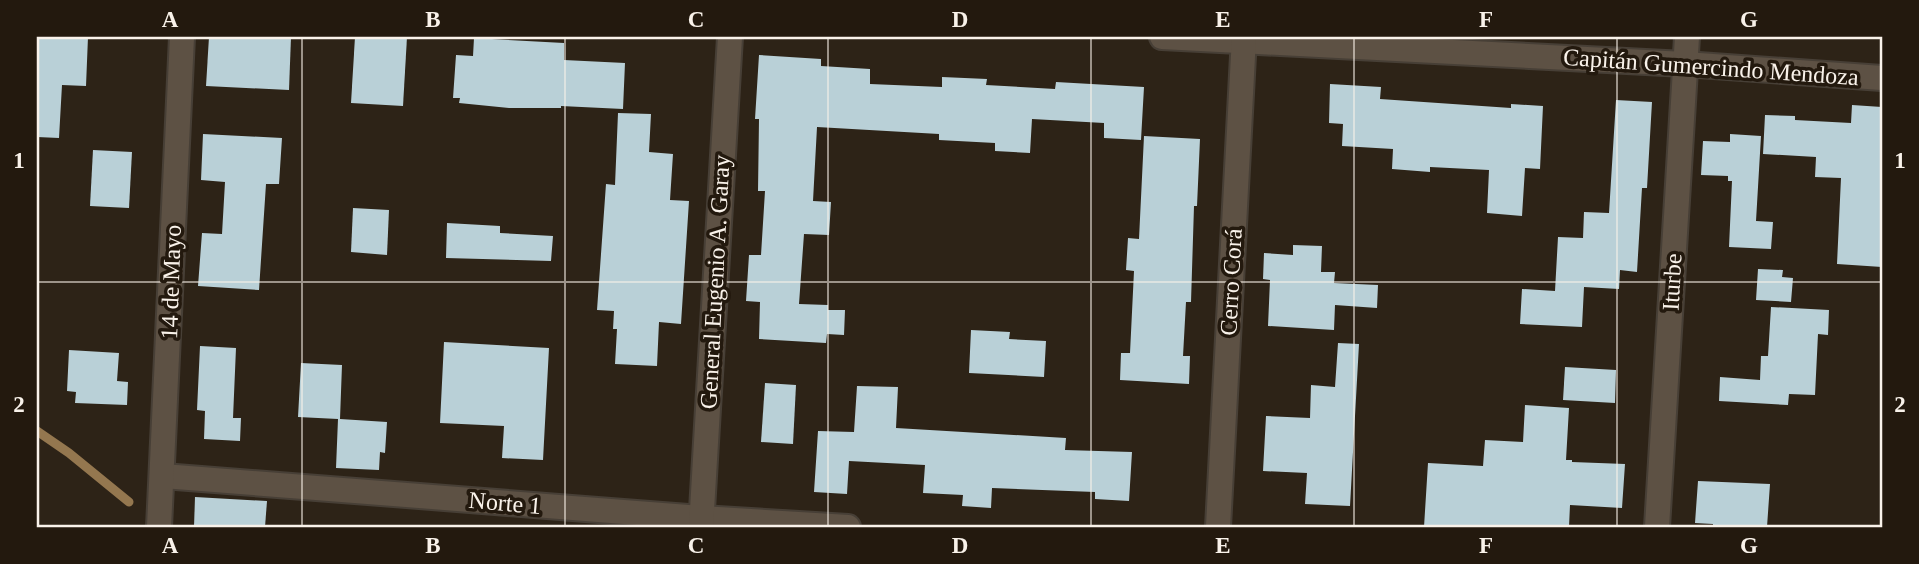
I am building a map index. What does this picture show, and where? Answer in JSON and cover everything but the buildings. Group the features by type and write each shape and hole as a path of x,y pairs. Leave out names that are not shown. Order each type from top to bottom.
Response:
{"street":[{"name":"14 de Mayo","path":"159,527 181,37"},
{"name":"General Eugenio A. Garay","path":"701,523 730,37"},
{"name":"Capitán Gumercindo Mendoza","path":"1162,37 1244,39 1685,64 1882,78"},
{"name":"Iturbe","path":"1657,527 1687,37"},
{"name":"Cerro Corá","path":"1218,527 1244,39"},
{"name":"Norte 1","path":"163,476 701,523 848,527"}],"waterway":[{"path":"37,431 69,453 129,502"}]}
